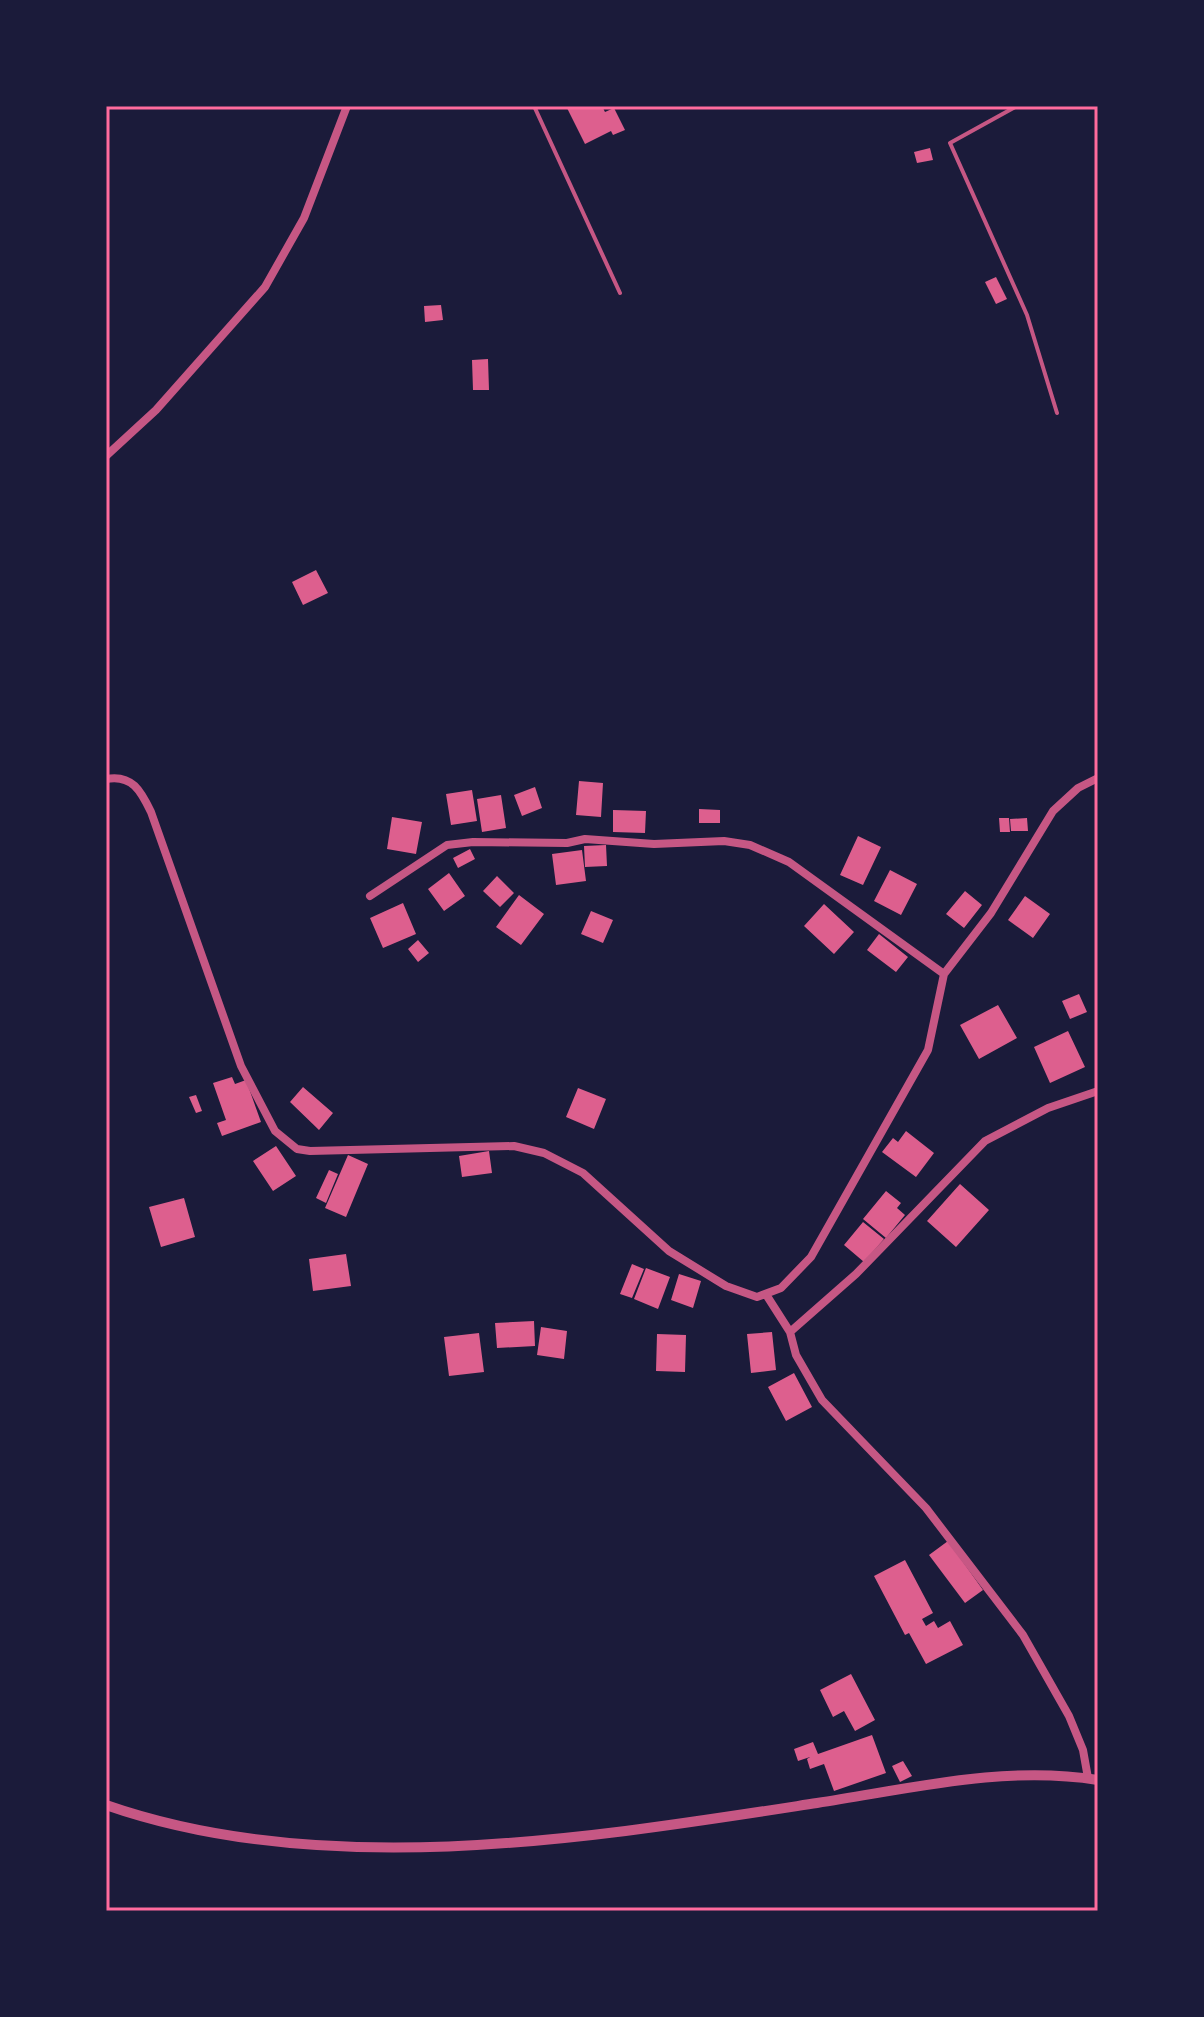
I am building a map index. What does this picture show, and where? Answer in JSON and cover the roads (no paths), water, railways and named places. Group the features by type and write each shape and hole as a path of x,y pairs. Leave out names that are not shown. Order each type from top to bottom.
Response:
{"street":[{"path":"106,456 156,410 240,319 265,287 304,218 347,106"},
{"path":"106,779 124,778 141,792 162,835 241,1066 275,1131 285,1141 297,1149 310,1151 514,1146 544,1153 583,1173 669,1251 726,1286 757,1297 767,1296 781,1288 811,1257 928,1050 944,974 991,913 1053,811 1078,788 1098,778"},
{"path":"370,896 447,845 603,839 654,844 724,841 750,845 789,862 944,974"},
{"path":"790,1332 856,1274 985,1141 1048,1108 1098,1091"},
{"path":"106,1805 206,1832 342,1848 453,1845 640,1829 976,1777 1051,1774 1093,1779 1069,1716 1023,1635 926,1508 822,1400 796,1355 790,1332 767,1296"}],"lane":[{"path":"534,106 620,293"},
{"path":"1017,106 950,143 1027,315 1057,413"}]}
